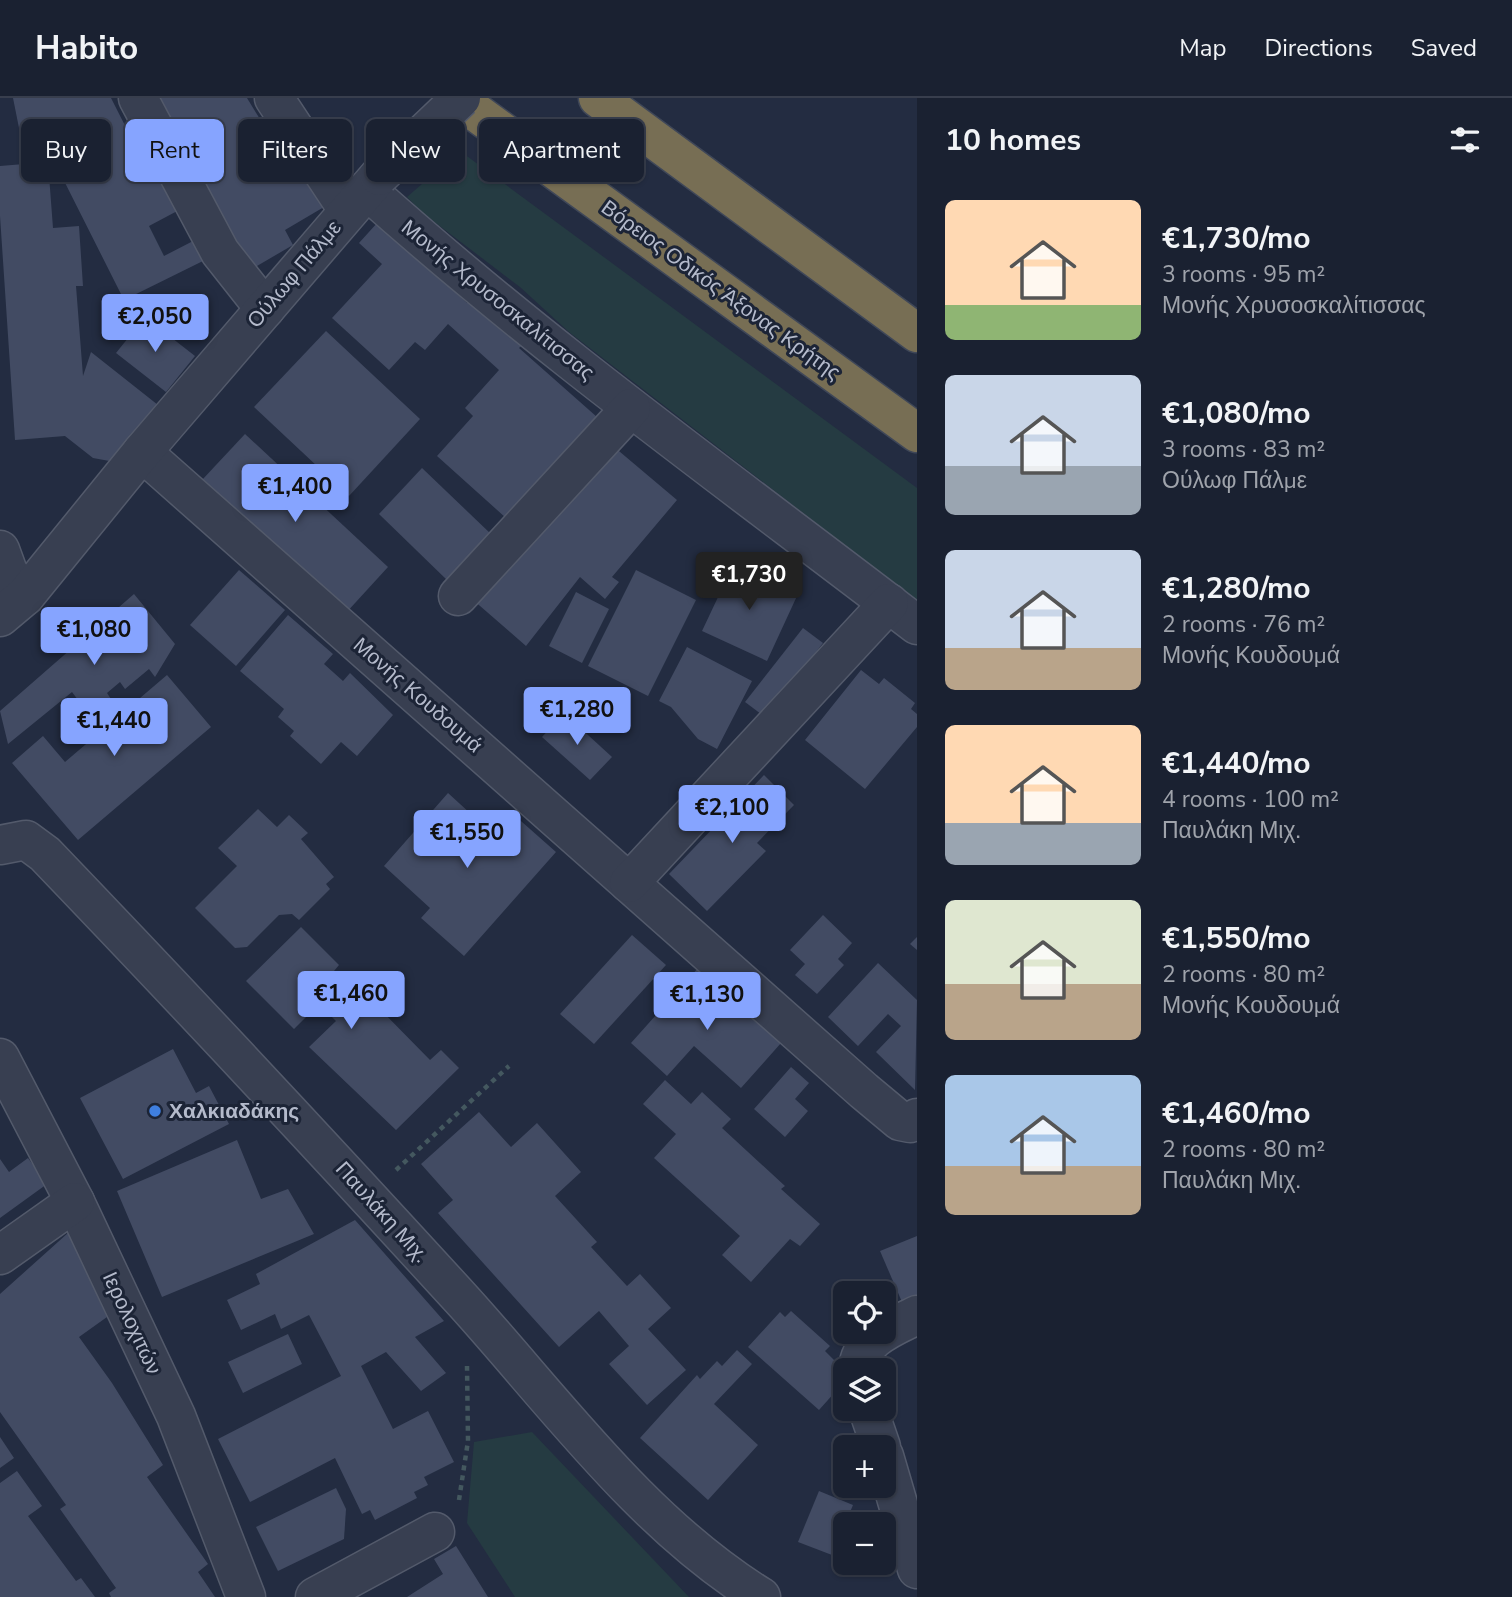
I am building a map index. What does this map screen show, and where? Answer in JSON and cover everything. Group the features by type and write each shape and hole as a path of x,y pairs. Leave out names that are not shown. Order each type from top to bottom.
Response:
{"highway":[{"name":"Βόρειος Οδικός Άξονας Κρήτης","path":"458,98 917,433"},
{"path":"598,98 917,333"}],"street":[{"path":"138,98 220,252 265,309"},
{"name":"Μονής Χρυσοσκαλίτισσας","path":"274,98 365,192 631,408 903,614"},
{"name":"Ούλωφ Πάλμε","path":"13,606 365,192 458,98"},
{"path":"458,596 631,408"},
{"name":"Μονής Κουδουμά","path":"142,452 864,1091 900,1121 910,1123 917,1118"},
{"path":"0,550 8,572 13,606"},
{"path":"629,883 903,614"},
{"name":"Παυλάκη Μιχ.","path":"0,845 26,840 46,854 367,1196 660,1516 691,1546 761,1597"},
{"name":"Ιερολοχιτών","path":"2,1066 75,1202 176,1416 246,1597"},
{"path":"0,1255 75,1202"},
{"path":"860,1358 869,1343 917,1315"},
{"path":"896,1497 917,1569"},
{"path":"315,1597 435,1532"}],"path":[{"path":"367,1196 509,1066"},
{"path":"435,1532 455,1518 468,1441 467,1305"}],"shaded area":[{"path":"465,155 479,165 479,182 502,182 917,488 917,601 569,332 520,287 424,214 407,197 424,182 465,182"},
{"path":"532,1432 689,1597 515,1597 467,1523 474,1442"}],"building":[{"path":"13,98 111,98 125,126 125,182 167,182 181,209 149,226 164,256 195,240 205,260 124,300 65,182 111,182 111,119 21,119 21,138"},
{"path":"157,98 247,98 260,119 238,119 238,182 310,182 324,207 285,230 293,245 250,270 200,182 224,182 224,119 167,119"},
{"path":"21,164 21,182 50,182 53,228 79,226 83,286 76,286 83,376 91,352 158,405 115,462 93,458 65,436 15,440 0,216 0,166"},
{"path":"378,222 467,303 473,297 524,343 519,348 597,417 506,518 437,456 473,416 465,408 499,370 448,324 425,350 415,342 389,370 332,318 382,264 359,243"},
{"path":"145,317 195,356 166,392 116,353"},
{"path":"326,331 420,419 349,496 254,407"},
{"path":"245,434 388,567 345,614 202,480"},
{"path":"613,446 677,500 612,577 619,582 605,599 580,577 526,646 472,599"},
{"path":"422,468 492,535 448,581 379,514"},
{"path":"736,559 760,570 756,577 797,596 767,661 702,631"},
{"path":"239,570 285,610 236,666 190,625"},
{"path":"636,570 696,600 648,696 588,666"},
{"path":"576,592 609,609 582,663 549,646"},
{"path":"134,594 175,644 155,677 149,669 125,689 120,682 107,693 111,699 90,716 72,692 8,744 0,711"},
{"path":"288,615 333,654 324,664 343,681 350,673 393,715 357,756 341,742 321,764 290,736 294,731 278,717 284,709 240,671"},
{"path":"803,628 823,643 765,717 745,702"},
{"path":"687,647 752,681 717,749 698,739 671,707 659,701"},
{"path":"861,670 879,684 884,678 915,703 911,709 917,714 917,727 865,789 805,740"},
{"path":"167,675 211,727 78,840 12,763 43,736 65,762"},
{"path":"564,713 612,757 590,780 542,737"},
{"path":"764,775 794,805 757,843 766,851 707,911 669,874"},
{"path":"448,793 494,835 513,814 556,852 464,956 421,918 430,908 384,866"},
{"path":"258,809 277,827 289,815 308,833 301,839 334,877 326,884 330,889 299,920 292,914 279,915 247,947 235,948 195,908 237,866 218,848"},
{"path":"823,915 852,943 838,959 844,965 817,994 795,975 805,964 790,950"},
{"path":"301,927 339,965 334,971 372,1009 376,1005 430,1060 441,1050 459,1068 396,1130 309,1047 336,1021 319,1004 294,1029 246,981"},
{"path":"632,935 666,965 594,1044 560,1014"},
{"path":"917,937 917,950 910,944"},
{"path":"878,963 917,1000 915,1090 876,1052 901,1026 888,1014 858,1046 828,1017"},
{"path":"698,968 781,1043 741,1088 694,1046 667,1076 631,1043"},
{"name":"Χαλκιαδάκης","path":"173,1049 196,1093 209,1086 229,1124 123,1179 80,1098"},
{"path":"791,1067 809,1083 795,1099 808,1111 785,1137 754,1109"},
{"path":"665,1080 691,1104 702,1092 731,1119 722,1128 785,1186 781,1189 820,1224 800,1246 790,1239 751,1282 722,1255 740,1236 654,1158 676,1134 643,1104"},
{"path":"479,1112 511,1147 537,1123 581,1172 555,1196 597,1242 591,1247 627,1286 640,1274 671,1308 648,1329 686,1370 647,1405 609,1364 629,1346 599,1311 559,1347 438,1213 453,1200 421,1164"},
{"path":"237,1140 261,1199 288,1189 314,1234 162,1297 117,1191"},
{"path":"28,1158 47,1184 0,1218 0,1159 9,1172"},
{"path":"355,1220 444,1321 415,1337 446,1373 421,1391 386,1352 361,1366 393,1429 428,1411 454,1462 424,1477 428,1485 414,1492 417,1498 375,1520 370,1510 362,1514 335,1458 250,1502 218,1439 341,1376 309,1315 281,1329 275,1314 241,1330 227,1300 260,1284 256,1274"},
{"path":"68,1233 107,1317 79,1337 112,1383 163,1465 147,1477 208,1564 198,1572 215,1597 111,1597 109,1593 116,1588 60,1509 66,1505 0,1412 0,1294"},
{"path":"917,1236 917,1296 902,1302 896,1281 893,1281 880,1251"},
{"path":"791,1311 830,1346 825,1351 833,1359 833,1394 819,1410 748,1347 780,1312 785,1317"},
{"path":"288,1334 302,1364 243,1393 228,1362"},
{"path":"737,1350 752,1364 714,1404 758,1445 708,1500 640,1438 697,1375 700,1379 717,1361 722,1366"},
{"path":"0,1437 14,1458 0,1468"},
{"path":"17,1471 42,1506 28,1516 76,1581 81,1578 95,1597 0,1597 0,1483"},
{"path":"336,1488 346,1509 344,1539 278,1571 256,1527"},
{"path":"819,1491 853,1505 850,1512 833,1512 832,1555 798,1542"},
{"path":"456,1546 488,1597 407,1597 443,1574 434,1559"}],"place":[{"name":"Χαλκιαδάκης","path":"155,1111"}]}
